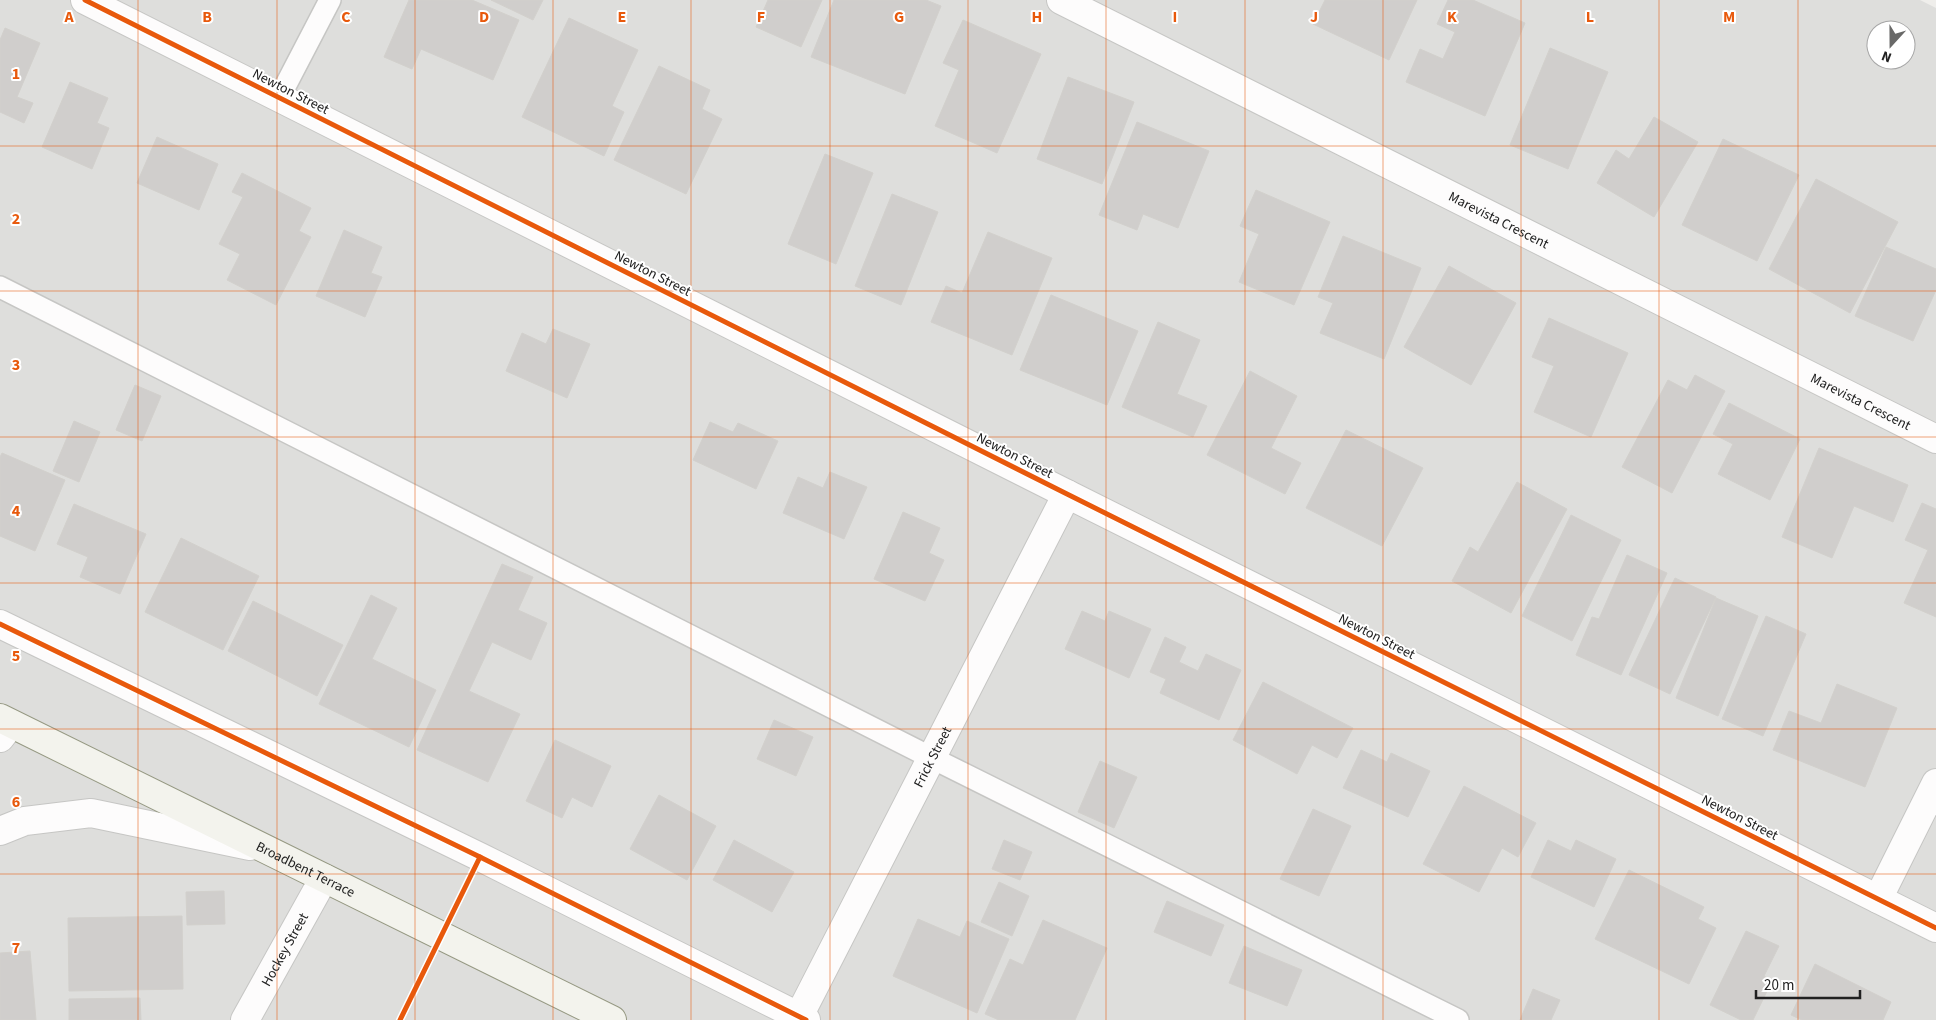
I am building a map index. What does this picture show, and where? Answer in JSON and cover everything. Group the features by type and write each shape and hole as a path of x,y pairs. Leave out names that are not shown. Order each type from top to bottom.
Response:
{"main road":[{"name":"Broadbent Terrace","path":"4,727 324,878 612,1020"}],"street":[{"name":"Newton Street","path":"85,0 1936,928"},
{"name":"Marevista Crescent","path":"1061,0 1936,439"},
{"name":"Frick Street","path":"801,1019 1067,494"},
{"path":"0,624 480,857 801,1019"},
{"path":"1878,899 1936,783"},
{"path":"0,831 26,821 91,813 263,849"},
{"name":"Hockey Street","path":"245,1020 324,878"}],"lane":[{"path":"280,98 330,0"},
{"path":"0,287 932,758 1458,1020"}],"shaded area":[{"path":"0,0 1920,0 1936,8 1936,1020 0,1020"}],"building":[{"path":"409,0 472,0 519,20 493,80 421,49 412,69 384,57"},
{"path":"491,0 543,0 533,20"},
{"path":"768,0 822,0 801,47 756,27"},
{"path":"834,0 926,0 941,6 905,94 811,57"},
{"path":"1325,0 1417,0 1389,60 1313,24"},
{"path":"1448,0 1473,0 1525,23 1485,116 1406,82 1420,49 1443,59 1455,32 1437,24"},
{"path":"569,18 638,50 612,106 624,112 604,156 522,117"},
{"path":"963,20 1041,54 997,153 935,126 959,70 943,63"},
{"path":"5,28 40,43 17,97 33,103 24,123 0,112 0,40"},
{"path":"1550,48 1608,72 1568,169 1510,145"},
{"path":"659,66 710,90 702,109 722,119 686,194 614,160"},
{"path":"1068,77 1134,102 1102,184 1037,159"},
{"path":"70,82 108,98 97,123 109,128 92,169 42,147"},
{"path":"1654,117 1698,142 1654,217 1597,183 1616,150 1629,159"},
{"path":"1137,122 1209,151 1178,228 1143,214 1137,230 1099,215"},
{"path":"157,137 218,164 199,210 137,183"},
{"path":"1723,139 1799,175 1757,261 1682,225"},
{"path":"825,154 873,173 836,264 788,244"},
{"path":"242,173 311,208 299,231 311,237 276,305 227,280 240,254 219,244 243,197 232,192"},
{"path":"1816,179 1898,222 1850,313 1769,269"},
{"path":"1256,190 1330,222 1294,305 1239,282 1259,234 1240,226"},
{"path":"892,194 938,212 901,305 855,286"},
{"path":"344,230 382,247 371,273 382,277 365,317 316,296"},
{"path":"988,232 1052,258 1012,355 931,322 946,286 962,293"},
{"path":"1343,236 1421,268 1384,359 1320,333 1333,303 1318,297"},
{"path":"1886,247 1936,269 1936,290 1913,341 1855,316"},
{"path":"1449,266 1516,303 1471,385 1404,347"},
{"path":"1051,295 1138,331 1107,405 1020,370"},
{"path":"1549,318 1628,353 1591,437 1534,412 1554,366 1532,357"},
{"path":"1158,322 1200,340 1177,394 1207,406 1193,437 1122,407"},
{"path":"553,329 590,344 567,398 506,371 522,333 546,344"},
{"path":"1250,371 1297,396 1271,448 1301,463 1285,494 1207,455"},
{"path":"1695,375 1725,391 1672,493 1622,467 1668,380 1687,390"},
{"path":"135,385 161,396 142,441 116,430"},
{"path":"1729,403 1800,439 1770,500 1718,474 1733,444 1713,434"},
{"path":"74,421 100,432 79,482 53,471"},
{"path":"710,422 733,432 738,423 778,441 756,489 693,460"},
{"path":"1346,430 1423,468 1382,546 1306,508"},
{"path":"1819,448 1908,485 1893,522 1854,506 1832,558 1782,537"},
{"path":"2,453 65,480 35,551 0,536 0,457"},
{"path":"830,472 867,487 844,539 783,513 798,477 823,488"},
{"path":"1517,482 1567,509 1511,613 1452,581 1470,547 1478,552"},
{"path":"1922,503 1936,509 1936,617 1904,603 1928,550 1905,540"},
{"path":"74,504 146,534 120,594 80,577 88,557 57,544"},
{"path":"903,512 940,528 929,553 944,560 925,601 874,579"},
{"path":"1571,515 1621,540 1572,641 1522,616"},
{"path":"181,538 259,576 223,650 145,612"},
{"path":"1627,555 1667,573 1621,675 1576,655 1592,617 1599,619"},
{"path":"502,564 533,577 518,610 547,623 531,660 492,642 469,691 520,714 488,782 417,750"},
{"path":"1675,578 1716,597 1670,694 1629,675"},
{"path":"371,595 397,608 372,659 436,690 409,747 319,704"},
{"path":"1716,598 1758,616 1718,716 1676,698"},
{"path":"253,601 343,645 317,696 228,651"},
{"path":"1082,611 1105,621 1109,611 1151,629 1129,678 1065,649"},
{"path":"1766,616 1806,634 1763,736 1722,719"},
{"path":"1165,637 1186,647 1179,662 1198,671 1206,654 1241,670 1219,720 1160,693 1166,679 1150,672"},
{"path":"1263,682 1353,728 1337,758 1312,745 1297,774 1233,740"},
{"path":"1837,684 1897,708 1865,787 1773,750 1789,711 1821,723"},
{"path":"774,720 813,737 796,776 757,759"},
{"path":"555,740 611,766 592,807 572,797 562,818 526,801"},
{"path":"1361,750 1387,762 1391,753 1430,771 1408,817 1343,788"},
{"path":"1100,761 1137,777 1114,828 1078,812"},
{"path":"1464,786 1536,823 1518,857 1502,848 1479,892 1423,864"},
{"path":"659,795 716,826 687,880 630,849"},
{"path":"1313,809 1351,826 1319,896 1280,879"},
{"path":"734,840 794,872 772,912 713,880"},
{"path":"1004,840 1032,852 1020,880 992,869"},
{"path":"1548,840 1571,851 1576,840 1616,859 1594,907 1531,877"},
{"path":"1629,870 1704,907 1698,919 1716,928 1689,984 1595,939"},
{"path":"999,882 1029,896 1012,936 981,922"},
{"path":"224,891 225,924 187,925 186,892"},
{"path":"1167,901 1224,925 1211,956 1154,932"},
{"path":"182,916 183,989 69,991 68,918"},
{"path":"918,919 960,937 967,921 1009,939 977,1013 893,976"},
{"path":"1043,920 1107,948 1075,1020 999,1020 985,1014 1010,959 1023,965"},
{"path":"1746,931 1779,946 1764,976 1772,981 1753,1020 1741,1020 1710,1005"},
{"path":"1244,946 1302,970 1287,1006 1229,983"},
{"path":"30,951 36,1020 0,1020 0,953"},
{"path":"1815,964 1891,1002 1883,1020 1802,1020 1791,1015"},
{"path":"1533,989 1560,1000 1551,1020 1520,1020"},
{"path":"140,998 141,1020 69,1020 69,999"}],"cycle path":[{"path":"85,0 1936,928"},
{"path":"0,624 480,857 806,1020"},
{"path":"400,1020 480,857"}]}
